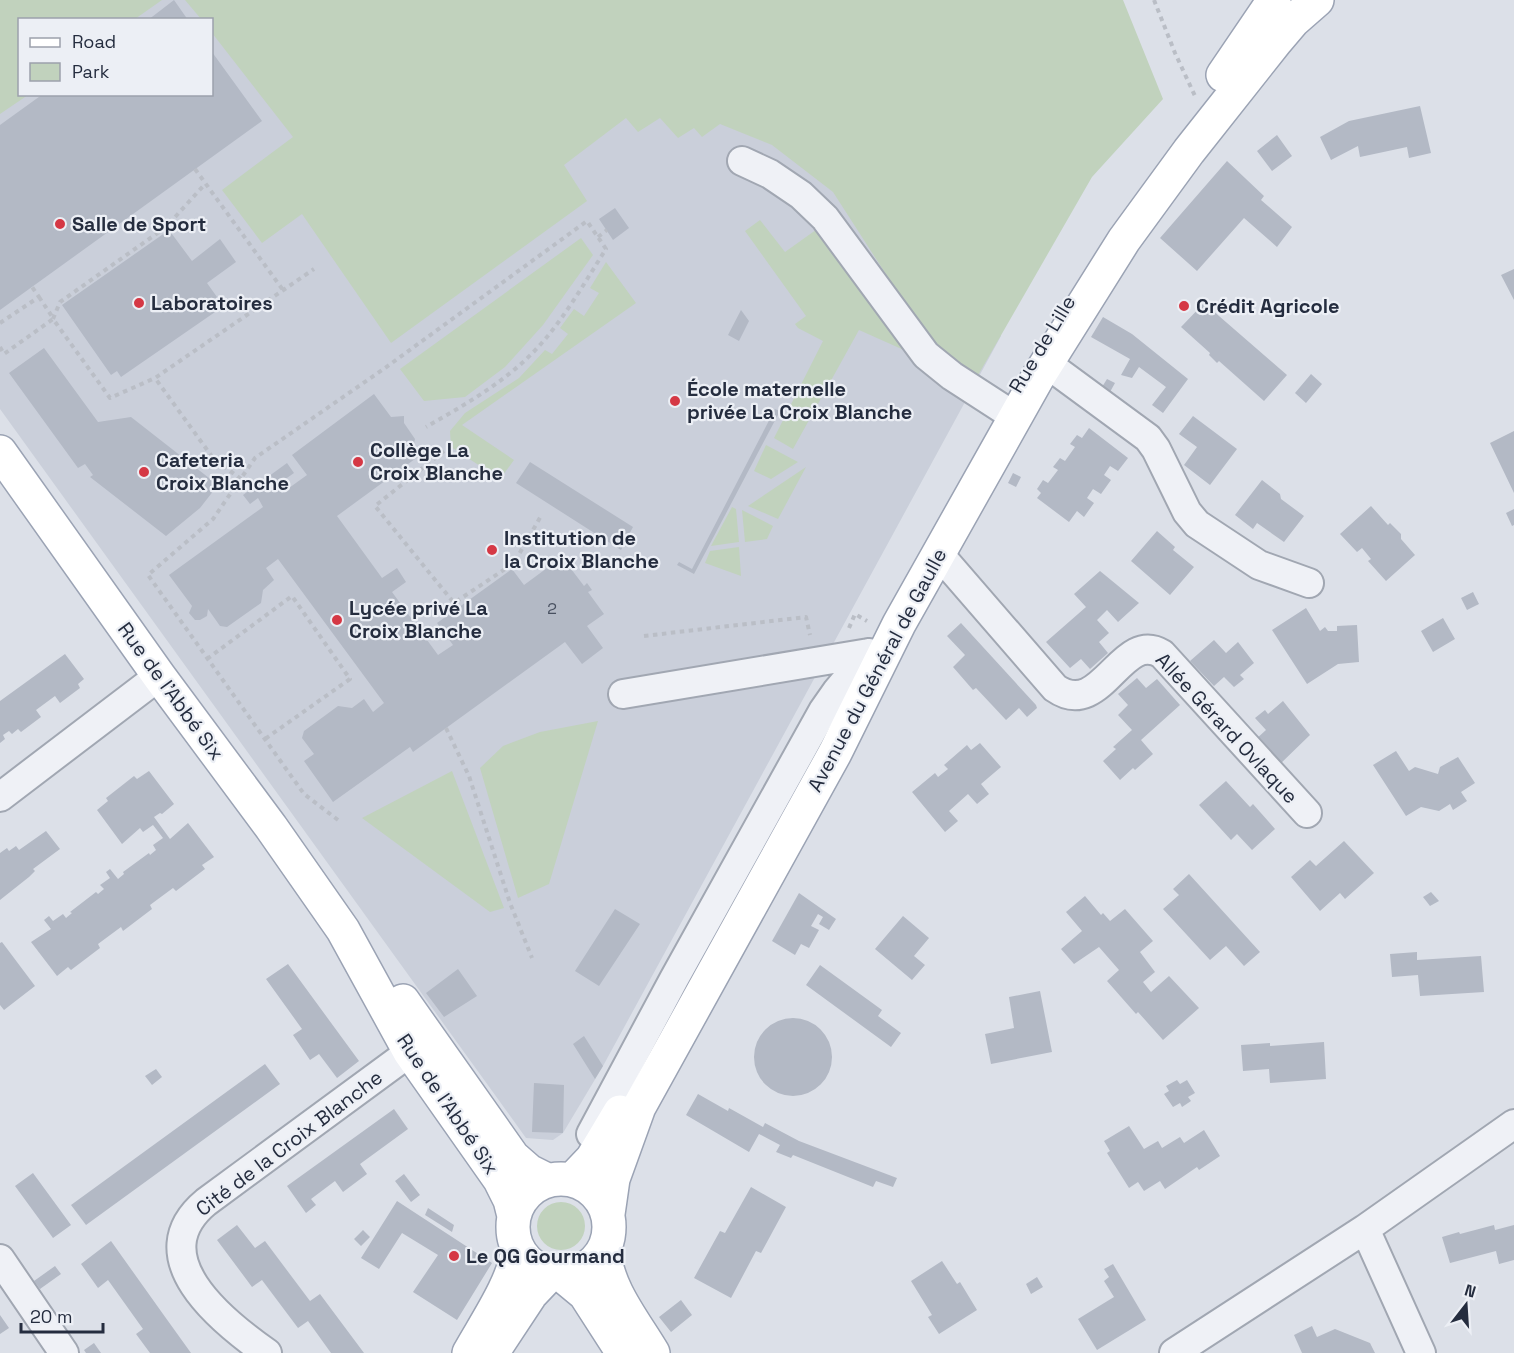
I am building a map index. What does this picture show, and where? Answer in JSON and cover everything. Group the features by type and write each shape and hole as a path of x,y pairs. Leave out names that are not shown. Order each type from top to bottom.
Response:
{"main road":[{"name":"Rue de Lille","path":"842,708 865,640 1058,316 1274,0"},
{"name":"Avenue du Général de Gaulle","path":"608,1214 613,1179 639,1107 835,753 896,630 938,553 1046,363 1124,240 1191,148 1293,21 1317,0"},
{"name":"Rue de l'Abbé Six","path":"0,452 343,930 399,996 513,1157 530,1171 559,1180"},
{"name":"Avenue du Général de Gaulle","path":"559,1180 592,1159 610,1129 842,708"},
{"name":"Rue de l'Abbé Six","path":"343,930 410,1052 500,1180 510,1200 514,1216"},
{"path":"623,1353 585,1294 556,1274 534,1267 518,1248 513,1230 514,1216 524,1196 537,1185 559,1180 585,1185 604,1205 608,1214 609,1232 604,1249 607,1271 611,1283 653,1353"},
{"path":"469,1353 510,1278 518,1248"},
{"path":"492,1353 531,1294 556,1274 573,1273 589,1266 604,1249"}],"street":[{"path":"742,161 770,174 801,195 825,218 926,355 951,376 1004,408"},
{"path":"1046,363 1148,438 1156,449 1187,512 1197,524 1259,565 1308,583"},
{"name":"Allée Gérard Ovlaque","path":"938,553 1055,688 1063,694 1072,697 1090,692 1138,651 1154,649 1162,654 1307,813"},
{"path":"623,694 865,640"},
{"path":"559,1180 595,1127 674,979 865,640"},
{"path":"0,797 159,676"},
{"name":"Cité de la Croix Blanche","path":"267,1353 223,1318 193,1282 184,1265 180,1250 182,1236 188,1222 195,1211 410,1052"},
{"path":"1174,1353 1365,1229 1514,1124"},
{"path":"1365,1229 1420,1353"},
{"path":"0,1259 64,1353"}],"path":[{"path":"1154,0 1175,53 1201,107"},
{"path":"195,169 283,290"},
{"path":"0,347 4,354 53,319 60,302 166,226 205,184"},
{"path":"338,820 304,794 148,575 213,519 255,458 385,368 587,221 606,249 550,332 523,363 477,397 426,427"},
{"path":"598,237 607,230"},
{"path":"32,287 110,398 155,378 314,268"},
{"path":"0,323 39,297"},
{"path":"155,378 213,458 241,479"},
{"path":"444,451 375,506 454,603 514,563 541,516"},
{"path":"207,659 292,596 350,679 265,740"},
{"path":"865,640 855,614 865,640"},
{"path":"644,636 806,617 811,640"},
{"path":"447,728 469,776 510,903 532,958"}],"shaded area":[{"name":"Institution de la Croix Blanche","path":"0,0 848,0 1001,336 603,1066 563,1133 553,1140 526,1138 0,409"}],"green space":[{"path":"0,0 162,0 136,18 18,18 18,96 27,96 0,114"},
{"path":"185,0 1123,0 1163,99 1092,177 977,377 934,349 833,192 772,145 720,124 702,137 694,128 678,138 660,118 638,132 626,118 564,165 587,201 391,343 302,214 262,243 222,190 293,137 213,34 213,18 200,18"},
{"path":"760,220 785,252 820,227 915,355 859,330 793,449 774,438 823,341 798,328 795,324 806,316 745,231"},
{"path":"581,238 593,255 543,325 505,367 465,397 424,401 400,369"},
{"path":"606,262 636,303 462,425 514,460 500,479 451,447 450,431 465,413 519,378 545,350 552,354 568,334 560,328 574,309 584,316 599,293 590,288"},
{"path":"766,445 798,462 771,479 754,471"},
{"path":"806,467 778,519 748,506"},
{"path":"732,507 736,509 739,542 711,546"},
{"path":"742,510 773,526 767,539 745,542"},
{"path":"739,547 741,576 705,563 710,551"},
{"path":"598,721 549,884 518,898 480,768 503,746 540,732"},
{"path":"452,771 504,908 490,912 362,818"},
{"path":"556,1202 566,1202 581,1212 585,1226 581,1240 575,1246 566,1250 556,1250 541,1240 537,1231 537,1221 547,1206"}],"building":[{"path":"174,0 187,18 151,18"},
{"name":"Salle de Sport","path":"213,53 262,121 0,310 0,125 40,96 213,96"},
{"path":"1420,106 1431,153 1409,158 1407,147 1360,157 1358,146 1331,160 1320,137 1349,121"},
{"path":"1277,135 1292,156 1272,171 1257,151"},
{"path":"1227,161 1264,196 1261,200 1292,227 1277,247 1244,218 1197,271 1160,238"},
{"path":"615,208 629,228 613,240 599,219"},
{"name":"Laboratoires","path":"169,230 192,261 220,239 236,262 207,283 217,297 212,301 218,310 121,377 117,371 111,375 62,305"},
{"path":"1514,269 1514,300 1501,275"},
{"path":"1204,303 1287,375 1264,401 1219,361 1217,363 1209,355 1210,353 1181,327"},
{"path":"741,310 749,321 739,341 728,335"},
{"path":"1103,317 1132,334 1188,379 1163,413 1152,405 1166,387 1139,367 1132,378 1121,375 1130,359 1091,337"},
{"path":"44,348 98,422 131,417 218,485 200,508 166,536 90,477 93,475 85,464 78,468 9,373"},
{"path":"1311,374 1322,384 1306,403 1295,393"},
{"path":"1107,379 1115,383 1110,392 1102,387"},
{"name":"Institution de la Croix Blanche","path":"374,394 391,417 404,416 404,423 415,439 413,447 419,456 337,516 382,578 397,568 406,582 392,592 438,655 453,645 437,623 512,569 524,585 562,557 584,586 587,583 592,590 588,592 604,614 587,626 603,648 582,664 565,642 413,752 410,747 333,802 304,761 314,754 302,738 304,731 338,706 352,708 364,699 373,712 384,703 278,559 266,568 274,580 263,590 261,603 227,627 220,626 208,609 207,616 195,620 189,613 192,606 169,575 263,507 258,498 250,504 243,495 287,463 294,473 277,485 282,493 307,475 292,455"},
{"path":"775,409 780,411 694,574 677,565 679,562 692,569"},
{"path":"1193,416 1237,449 1210,485 1184,465 1197,447 1179,434"},
{"path":"1089,428 1128,458 1118,471 1110,466 1104,475 1111,480 1101,494 1093,489 1087,498 1094,503 1084,517 1077,511 1069,522 1037,498 1041,493 1037,489 1043,480 1048,483 1058,470 1053,467 1060,458 1065,461 1075,447 1070,444 1077,435 1082,438"},
{"path":"1514,431 1514,493 1490,443"},
{"path":"530,462 633,527 621,550 516,483"},
{"path":"1013,473 1021,477 1016,487 1008,483"},
{"path":"1262,480 1280,494 1281,499 1304,516 1284,542 1257,523 1253,529 1235,515"},
{"path":"1371,506 1388,525 1390,523 1401,534 1401,539 1415,555 1386,581 1368,561 1371,559 1362,548 1357,552 1340,534"},
{"path":"1514,509 1514,525 1512,526 1506,513"},
{"path":"1157,531 1175,547 1173,550 1194,567 1170,595 1131,561"},
{"path":"1100,571 1139,603 1118,622 1107,610 1097,620 1109,633 1099,642 1108,653 1090,669 1081,659 1070,668 1046,642 1086,607 1074,594"},
{"path":"1473,592 1479,604 1467,610 1461,598"},
{"path":"1306,608 1320,631 1325,627 1328,631 1337,631 1337,626 1357,625 1359,662 1338,664 1307,684 1272,630"},
{"path":"1443,618 1455,639 1433,652 1421,631"},
{"path":"961,623 1036,705 1037,708 1027,717 1019,708 1006,720 976,688 973,690 953,667 965,655 947,636"},
{"path":"1214,640 1226,653 1238,642 1254,663 1240,675 1244,679 1234,687 1224,677 1214,686 1190,661"},
{"path":"65,654 84,679 78,684 80,688 60,703 55,696 36,710 41,717 21,732 18,729 12,734 9,731 3,735 5,739 0,743 0,701"},
{"path":"1137,678 1146,688 1157,679 1180,705 1141,740 1153,754 1120,780 1103,761 1116,749 1113,747 1132,730 1118,715 1128,705 1118,694"},
{"path":"1283,701 1310,735 1278,766 1255,740 1266,730 1255,718 1265,710 1268,714"},
{"path":"980,743 1001,767 981,784 989,794 977,804 968,794 949,811 958,821 945,832 912,792 935,773 938,777 948,769 944,765 967,745 971,750"},
{"path":"1396,751 1409,771 1415,767 1438,774 1440,767 1458,757 1475,783 1461,792 1467,801 1453,810 1450,804 1439,811 1421,807 1406,816 1373,765"},
{"path":"149,771 174,804 162,814 154,817 170,839 188,823 214,857 202,865 205,869 176,891 173,888 150,905 152,909 123,931 121,927 98,944 100,948 71,970 68,967 57,976 31,942 51,929 44,920 49,916 53,921 63,914 66,918 72,913 70,912 96,892 98,894 104,889 100,885 110,878 106,872 110,869 118,879 124,874 123,872 156,850 153,845 163,838 153,825 143,832 140,828 122,844 97,810 108,801 106,798 134,776 137,779"},
{"path":"1226,781 1250,807 1253,804 1275,829 1252,850 1237,834 1231,840 1199,805"},
{"path":"46,831 60,849 33,869 35,871 29,877 0,900 0,853 16,846 19,850"},
{"path":"1344,841 1374,873 1345,899 1340,893 1320,911 1291,877 1310,860 1316,866"},
{"path":"1189,874 1260,952 1244,966 1226,946 1210,960 1163,909 1179,895 1173,889"},
{"path":"1431,892 1439,901 1430,906 1423,897"},
{"path":"799,893 836,919 829,930 819,924 823,917 818,914 811,926 819,930 809,948 801,944 795,955 772,941"},
{"path":"1085,896 1101,915 1103,913 1110,921 1125,909 1153,941 1140,952 1155,972 1143,982 1151,992 1169,976 1199,1008 1163,1040 1107,981 1119,970 1099,947 1074,964 1061,949 1082,931 1066,912"},
{"path":"615,909 640,924 599,986 575,971"},
{"path":"903,916 929,938 914,956 925,965 912,980 875,949"},
{"path":"2,942 35,986 4,1010 0,1005 0,943"},
{"path":"1417,952 1417,960 1481,956 1484,992 1420,996 1418,975 1392,977 1390,954"},
{"path":"288,964 359,1061 337,1078 319,1054 310,1060 293,1035 302,1029 266,979"},
{"path":"820,965 882,1010 878,1016 901,1033 891,1047 806,985"},
{"path":"458,969 477,996 444,1017 426,993"},
{"path":"1040,991 1052,1052 991,1064 985,1034 1014,1028 1009,997"},
{"path":"793,1018 808,1021 821,1029 829,1042 832,1057 829,1072 821,1085 808,1093 793,1096 778,1093 765,1085 757,1072 754,1057 757,1042 765,1029 778,1021"},
{"path":"584,1036 603,1066 595,1079 573,1044"},
{"path":"1324,1042 1326,1079 1270,1083 1269,1069 1243,1071 1241,1045 1270,1043 1270,1046"},
{"path":"265,1064 280,1084 86,1225 71,1205"},
{"path":"156,1069 162,1077 152,1085 145,1076"},
{"path":"1177,1080 1180,1084 1187,1080 1195,1093 1188,1097 1191,1101 1182,1107 1180,1103 1173,1107 1164,1094 1169,1091 1166,1086"},
{"path":"534,1083 564,1085 563,1133 532,1132"},
{"path":"698,1094 763,1127 765,1123 799,1141 897,1178 893,1187 876,1181 873,1187 793,1155 791,1158 776,1152 780,1145 759,1134 749,1152 686,1115"},
{"path":"394,1109 408,1129 360,1164 367,1174 343,1192 335,1181 311,1199 316,1205 306,1213 287,1186"},
{"path":"1129,1126 1144,1149 1158,1141 1162,1148 1180,1137 1184,1143 1204,1130 1220,1156 1199,1170 1197,1167 1165,1189 1160,1181 1144,1191 1138,1182 1129,1188 1107,1153 1110,1151 1104,1141"},
{"path":"33,1173 71,1225 53,1238 15,1186"},
{"path":"404,1174 420,1195 411,1202 395,1181"},
{"path":"751,1187 786,1207 761,1253 756,1251 731,1298 694,1278 720,1231 725,1233"},
{"path":"397,1201 492,1263 457,1320 413,1292 438,1255 402,1233 379,1269 361,1258"},
{"path":"428,1208 454,1225 452,1232 425,1215"},
{"path":"237,1225 255,1248 265,1241 310,1301 320,1294 364,1353 331,1353 308,1321 298,1328 262,1280 252,1287 217,1240"},
{"path":"1494,1225 1495,1230 1514,1225 1514,1260 1499,1264 1496,1251 1450,1263 1442,1237"},
{"path":"363,1230 370,1237 361,1246 354,1239"},
{"path":"111,1241 191,1353 150,1353 136,1334 143,1329 108,1280 98,1288 81,1264"},
{"path":"942,1261 957,1284 960,1282 977,1310 939,1334 928,1317 932,1315 911,1281"},
{"path":"1113,1264 1146,1320 1097,1350 1078,1319 1114,1297 1104,1281 1109,1277 1104,1269"},
{"path":"55,1266 61,1274 40,1289 34,1281"},
{"path":"1037,1277 1043,1287 1031,1294 1026,1284"},
{"path":"681,1300 692,1315 671,1332 659,1317"},
{"path":"0,1315 9,1328 0,1334"},
{"path":"1312,1326 1317,1337 1335,1329 1370,1343 1375,1353 1302,1353 1294,1335"},
{"path":"94,1343 101,1353 86,1353 84,1350"}],"place":[{"name":"Salle de Sport","path":"60,224"},
{"name":"Laboratoires","path":"139,303"},
{"name":"Crédit Agricole","path":"1184,306"},
{"name":"École maternelle privée La Croix Blanche","path":"675,401"},
{"name":"Collège La Croix Blanche","path":"358,462"},
{"name":"Cafeteria Croix Blanche","path":"144,472"},
{"name":"Institution de la Croix Blanche","path":"492,550"},
{"name":"Lycée privé La Croix Blanche","path":"337,620"},
{"name":"Le QG Gourmand","path":"454,1256"}]}
